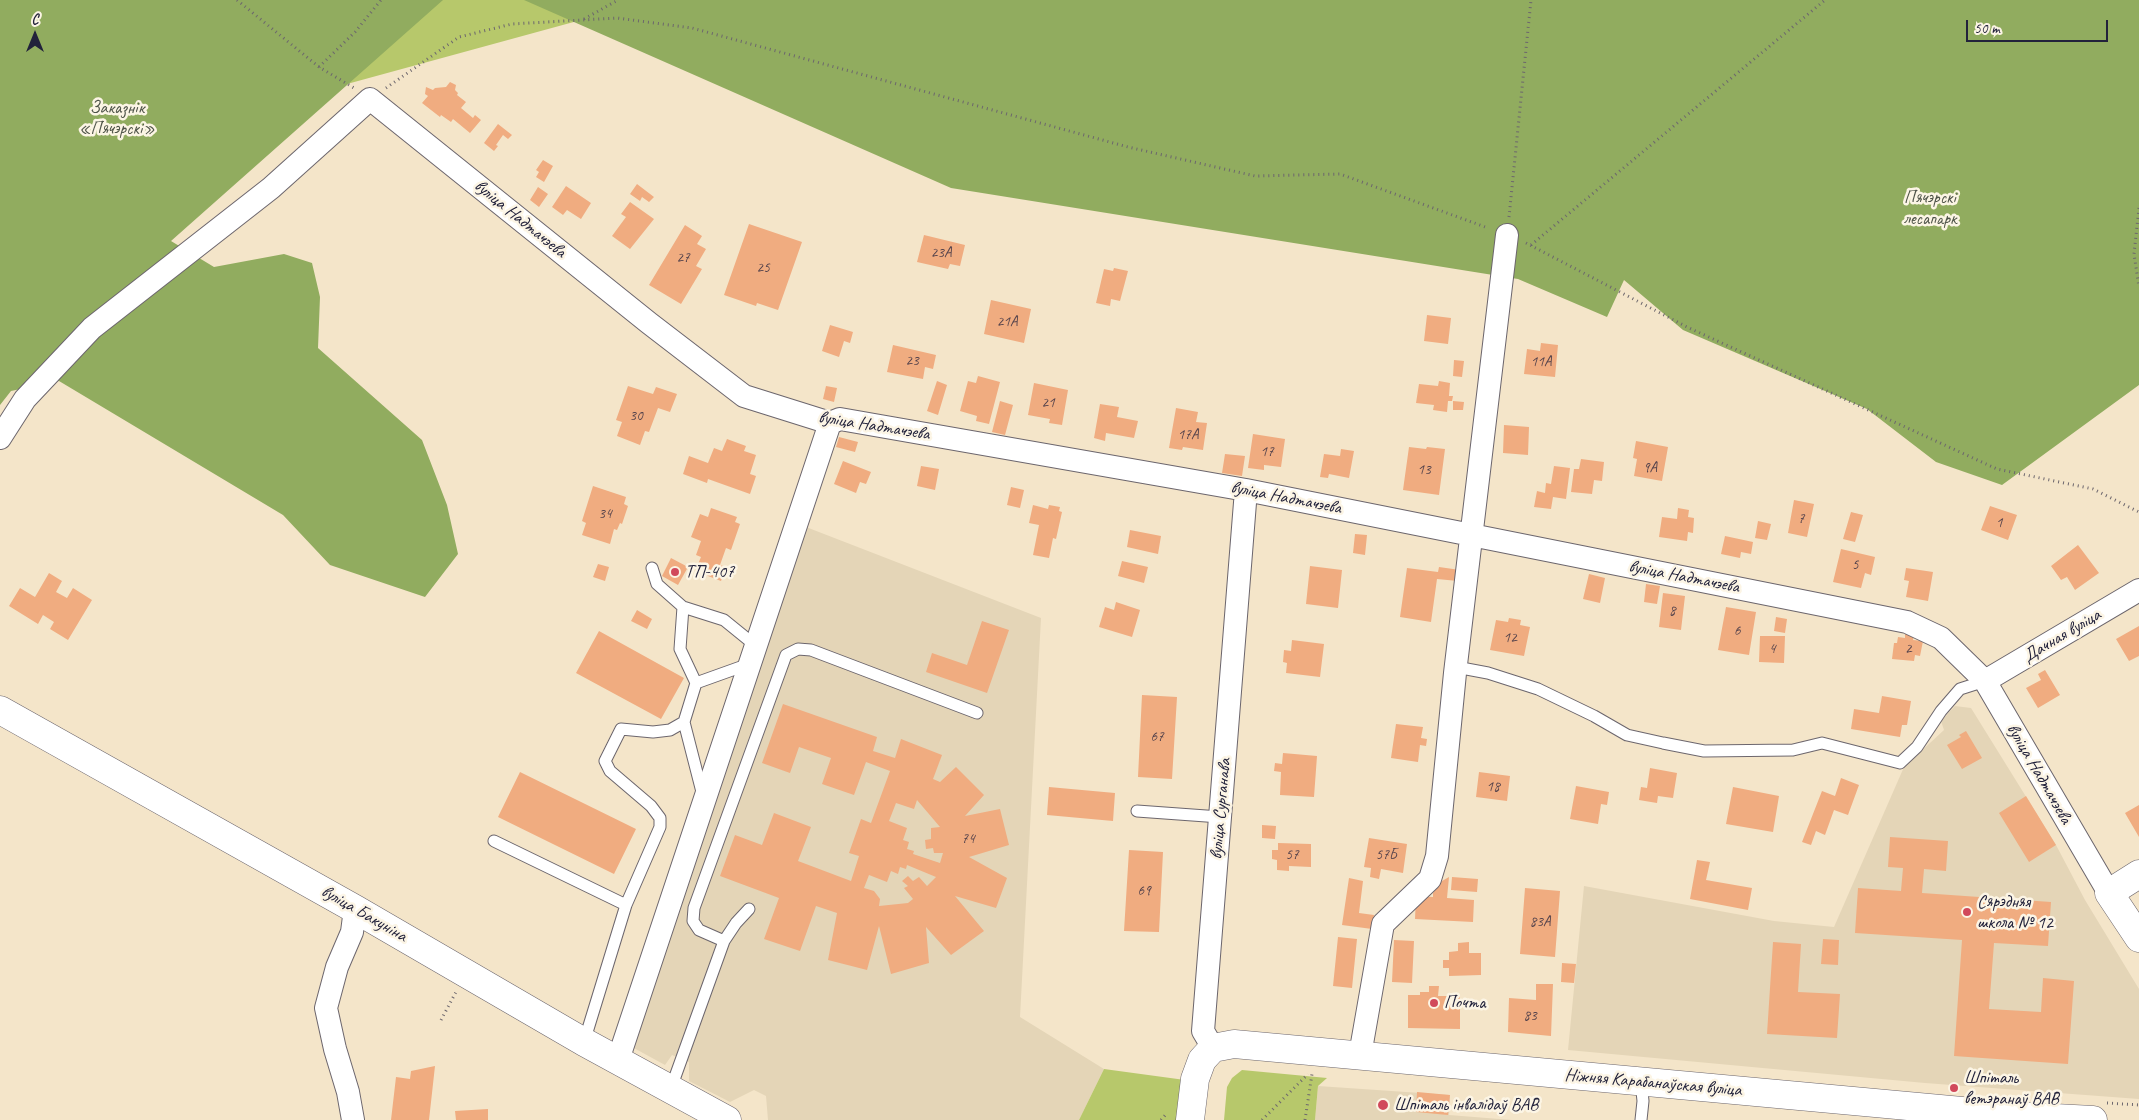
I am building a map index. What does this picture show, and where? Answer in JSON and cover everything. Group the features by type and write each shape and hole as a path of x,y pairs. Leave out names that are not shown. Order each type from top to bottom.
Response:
{"main road":[{"name":"вуліца Бакуніна","path":"0,710 355,909 584,1042 727,1120"},
{"path":"2109,892 2139,874"},
{"name":"вуліца Надтачэева","path":"2109,892 2139,938"},
{"name":"Ніжняя Карабанаўская вуліца","path":"1213,1048 1234,1044 2016,1116 2093,1120"},
{"path":"1190,1120 1195,1079 1202,1060 1213,1048"}],"street":[{"path":"0,438 25,399 92,328 271,188 370,99"},
{"name":"вуліца Надтачэева","path":"370,99 641,317 744,396 830,422 840,419 1246,490 1907,622 1941,638 1985,682 2109,892"},
{"path":"1360,1055 1383,924 1430,879 1437,856 1456,667 1507,235"},
{"path":"618,1060 830,422"},
{"name":"вуліца Сурганава","path":"1213,1048 1203,1031 1246,490"},
{"name":"Дачная вуліца","path":"1985,682 2139,590"},
{"path":"353,1120 348,1092 326,1008 337,967 352,932 355,909"}],"lane":[{"path":"652,568 657,584 682,607 724,620 753,655 696,683"},
{"path":"682,607 680,649 696,683 684,722 704,801"},
{"path":"724,941 699,930 693,921 694,908 786,654 798,649 811,650 977,713"},
{"path":"1456,667 1488,673 1538,689 1594,716 1627,735 1663,743 1704,751 1793,750 1822,743 1900,763 1917,747 1941,711 1960,689 1985,682"},
{"path":"584,1042 626,905 660,827 660,818 651,806 610,771 605,761 621,729 653,732 670,730 684,722"},
{"path":"1137,811 1220,817"},
{"path":"494,841 626,905"},
{"path":"670,1088 724,941 736,923 750,909"},
{"path":"1641,1082 1643,1101 1641,1120"}],"path":[{"path":"237,0 318,67 370,99 459,37 512,24 617,18 692,28 1138,150 1254,176 1340,174 1531,245 1687,327 1997,469 2093,489 2139,512"},
{"path":"318,67 355,32 381,0"},
{"path":"581,20 618,0"},
{"path":"1507,235 1531,0"},
{"path":"1531,245 1824,0"},
{"path":"2139,208 2134,254 2139,287"},
{"path":"441,1020 456,992"},
{"path":"1262,1120 1313,1069 1305,1120"}],"shaded area":[{"path":"806,527 1041,618 1020,1017 1104,1069 1079,1120 768,1120 766,1096 754,1090 730,1102 689,1081 689,1062 672,1055 665,1065 632,1047"},
{"name":"Сярэдняя школа № 12","path":"1955,706 1971,708 2056,845 2085,900 2139,989 2139,1099 1925,1083 1568,1050 1584,886 1774,921 1834,927 1904,767 1944,730 1941,721"},
{"name":"Шпіталь інвалідаў ВАВ","path":"1318,1086 1450,1095 1449,1115 1512,1120 1315,1120"}],"green space":[{"name":"Заказнік «Пячэрскі»","path":"0,0 443,0 171,241 214,267 284,254 312,263 320,297 318,348 422,440 447,505 458,554 425,597 330,565 283,515 59,381 11,391 0,405"},
{"path":"389,0 618,0 581,20 347,84"},
{"name":"Пячэрскі лесапарк","path":"524,0 2139,0 2139,385 2002,485 1936,462 1867,409 1683,330 1624,280 1607,317 1518,279 951,188"},
{"path":"1104,1069 1185,1080 1181,1120 1079,1120"},
{"path":"1242,1070 1327,1078 1318,1086 1315,1120 1224,1120 1227,1087 1232,1078"}],"building":[{"path":"450,82 456,85 457,95 466,102 461,108 473,118 475,115 481,120 470,133 453,119 451,122 441,115 440,117 422,103 428,96 425,94 426,87 433,90 446,87"},
{"path":"498,124 512,135 508,139 503,135 494,151 484,143"},
{"path":"543,160 553,166 544,182 536,177 539,172 536,170"},
{"path":"637,184 654,197 649,202 642,197 640,201 630,194"},
{"path":"566,186 591,203 581,219 567,210 563,215 552,207"},
{"path":"538,187 548,194 539,207 530,200"},
{"path":"630,202 654,219 630,249 612,236 626,217 621,214"},
{"path":"749,224 802,242 778,310 757,303 756,306 724,295"},
{"path":"685,225 702,236 697,244 706,249 696,266 702,269 681,304 649,285"},
{"path":"924,235 965,245 960,266 950,264 948,269 917,262"},
{"path":"1114,268 1128,271 1120,301 1111,299 1110,306 1096,303 1104,269 1113,271"},
{"path":"991,300 1031,309 1024,343 984,334"},
{"path":"1427,315 1451,318 1448,344 1424,341"},
{"path":"830,325 853,332 850,343 844,341 839,357 822,351"},
{"path":"1541,343 1558,345 1555,377 1524,374 1527,349 1540,351"},
{"path":"893,345 936,355 933,369 925,367 923,379 887,372"},
{"path":"1454,360 1464,361 1462,377 1453,376"},
{"path":"978,376 1000,382 989,424 976,421 977,416 960,411 968,381 976,383"},
{"path":"937,381 947,385 938,415 927,411"},
{"path":"1439,381 1450,383 1449,396 1453,396 1452,401 1448,401 1447,412 1433,410 1434,405 1416,403 1419,384 1438,386"},
{"path":"1034,383 1068,390 1062,425 1049,423 1050,419 1028,415"},
{"path":"628,386 653,394 656,387 677,394 670,412 658,408 649,432 645,431 640,445 617,436 622,422 616,420"},
{"path":"826,386 837,388 834,402 823,399"},
{"path":"1000,401 1013,405 1005,435 992,432"},
{"path":"1453,401 1464,402 1463,410 1453,410"},
{"path":"1100,404 1119,407 1117,417 1138,421 1134,438 1106,433 1105,441 1094,438"},
{"path":"1176,408 1198,412 1196,422 1207,423 1203,450 1183,447 1182,450 1169,448"},
{"path":"1504,425 1529,427 1528,455 1503,453"},
{"path":"1253,434 1285,439 1281,467 1264,465 1264,470 1248,468"},
{"path":"839,437 858,442 855,452 836,447"},
{"path":"727,439 746,446 744,451 756,455 750,474 756,476 750,494 708,479 707,483 683,474 689,456 708,463 714,448 722,451"},
{"path":"1636,441 1668,447 1662,481 1634,476 1637,459 1633,458"},
{"path":"1409,447 1445,449 1439,495 1403,490"},
{"path":"1341,449 1354,451 1349,478 1329,474 1328,478 1320,477 1324,454 1340,456"},
{"path":"1225,454 1245,456 1242,476 1222,473"},
{"path":"1581,459 1604,462 1602,481 1594,480 1592,494 1571,492 1574,469 1579,469"},
{"path":"843,461 871,472 866,484 860,482 856,493 834,484"},
{"path":"921,466 939,469 935,490 917,486"},
{"path":"1554,466 1570,468 1566,499 1553,497 1551,509 1534,507 1537,491 1545,493 1546,483 1551,484"},
{"path":"593,486 626,497 624,504 628,506 622,524 620,523 617,530 614,529 610,544 582,535 586,523 582,521"},
{"path":"1011,487 1024,490 1020,508 1007,505"},
{"path":"1794,500 1814,504 1807,537 1788,533"},
{"path":"1033,505 1048,509 1049,505 1060,507 1059,511 1062,512 1056,539 1053,538 1049,558 1033,555 1039,525 1029,523"},
{"path":"1990,506 2017,515 2008,540 1981,530"},
{"path":"711,508 737,517 735,522 740,524 731,550 726,548 720,565 726,567 721,581 695,571 701,557 696,555 701,541 691,537 700,514 708,517"},
{"path":"1678,508 1689,510 1688,517 1694,518 1693,533 1688,532 1687,541 1659,537 1662,517 1677,519"},
{"path":"1851,512 1863,515 1855,542 1843,539"},
{"path":"1758,521 1771,524 1767,540 1755,538"},
{"path":"1130,530 1161,536 1158,554 1127,547"},
{"path":"1355,534 1367,535 1365,555 1353,553"},
{"path":"1725,536 1753,542 1751,554 1741,552 1740,558 1721,554"},
{"path":"2078,545 2099,573 2075,590 2067,577 2061,580 2051,566"},
{"path":"1841,549 1875,557 1871,575 1865,573 1861,588 1833,582"},
{"name":"ТП-407","path":"671,558 688,567 678,585 662,576"},
{"path":"1122,561 1148,567 1144,583 1118,576"},
{"path":"598,564 609,567 605,581 593,577"},
{"path":"1310,566 1342,570 1338,608 1306,604"},
{"path":"1439,567 1460,570 1458,581 1437,579 1431,622 1400,617 1407,568 1438,572"},
{"path":"1906,568 1933,572 1928,601 1906,597 1909,581 1904,580"},
{"path":"49,573 62,581 56,592 67,598 73,588 92,600 68,640 50,629 54,622 43,615 38,624 9,606 20,588 35,597"},
{"path":"1589,574 1605,578 1600,603 1583,599"},
{"path":"1646,584 1660,586 1657,604 1644,602"},
{"path":"1663,593 1685,596 1681,630 1659,627"},
{"path":"1116,602 1140,610 1132,637 1099,627 1105,607 1114,610"},
{"path":"1726,607 1756,612 1749,655 1718,650"},
{"path":"637,610 652,619 647,629 631,621"},
{"path":"1776,617 1787,619 1785,633 1774,631"},
{"path":"1509,618 1521,620 1520,625 1530,627 1524,656 1490,650 1496,620 1508,622"},
{"path":"982,621 1009,630 987,693 926,672 932,653 967,665"},
{"path":"2139,626 2139,656 2129,661 2116,639"},
{"path":"599,631 684,678 661,719 576,673"},
{"path":"1905,634 1914,636 1913,640 1923,641 1920,656 1915,655 1914,661 1892,659 1894,643 1897,643 1898,637 1905,638"},
{"path":"1760,636 1785,636 1784,663 1759,662"},
{"path":"1292,640 1324,644 1320,677 1286,673 1287,663 1283,662 1284,650 1291,651"},
{"path":"2045,670 2060,695 2038,708 2026,688 2041,680 2038,674"},
{"path":"1142,695 1177,697 1172,779 1138,777"},
{"path":"1882,696 1911,701 1907,725 1902,725 1900,737 1851,729 1854,709 1879,713"},
{"path":"783,704 877,737 873,751 895,758 901,739 942,755 933,779 940,782 956,767 984,795 965,816 1000,809 1009,845 969,857 1007,878 996,908 955,896 984,931 951,955 926,927 929,963 891,974 879,926 867,970 828,960 837,913 816,906 800,951 764,939 779,898 720,876 735,835 762,845 774,813 811,827 798,861 851,881 859,856 849,853 861,819 871,823 890,771 866,762 854,795 822,784 831,758 799,747 790,773 762,763","holes":["917,800 940,827 931,828 931,839 925,840 926,849 933,848 934,853 943,853 940,863 913,854 914,851 907,849 909,842 903,840 907,828 889,821 896,803 914,809","907,865 936,877 927,886 919,877 913,881 908,876 902,881 908,886 904,888 913,899 908,903 879,906 880,899 874,891 864,888 869,875 887,882 891,871 898,874 900,867 906,869"]},
{"path":"1396,724 1423,727 1421,738 1427,739 1426,746 1420,745 1418,762 1391,758"},
{"path":"1966,731 1982,758 1962,769 1947,745 1961,737 1959,735"},
{"path":"1283,753 1317,756 1314,797 1280,795 1281,772 1274,771 1275,763 1282,764"},
{"path":"1650,768 1677,773 1673,798 1658,796 1657,803 1639,800 1641,787 1647,788"},
{"path":"520,772 636,829 614,874 498,817"},
{"path":"1479,772 1510,776 1507,801 1476,797"},
{"path":"1841,778 1859,785 1848,815 1834,810 1825,835 1816,831 1811,845 1802,842 1822,791 1835,796"},
{"path":"1576,786 1609,792 1607,805 1601,804 1598,824 1570,819"},
{"path":"1049,787 1115,793 1113,821 1047,815"},
{"path":"1733,787 1779,796 1773,832 1726,824"},
{"path":"2026,796 2056,845 2029,862 1999,813"},
{"path":"2139,805 2139,837 2125,813"},
{"path":"1262,825 1276,826 1275,839 1262,838"},
{"path":"1890,837 1948,841 1946,871 1924,869 1922,893 2051,902 2048,946 1994,943 1989,1009 2041,1012 2043,978 2074,981 2068,1064 1954,1056 1962,940 1855,933 1858,888 1901,891 1903,868 1888,867"},
{"path":"1369,838 1407,844 1403,873 1381,869 1379,879 1370,877 1371,868 1364,867"},
{"path":"1278,843 1311,844 1311,867 1289,866 1289,871 1277,870 1277,860 1272,859 1272,850 1278,850"},
{"path":"1129,850 1163,852 1159,932 1124,931"},
{"path":"1697,860 1710,862 1706,880 1752,888 1748,910 1690,899"},
{"path":"1449,877 1447,898 1474,900 1473,922 1415,919 1416,896 1433,897 1433,893 1442,881"},
{"path":"1452,877 1478,879 1477,892 1451,890"},
{"path":"1349,878 1363,881 1359,913 1374,915 1372,929 1342,925"},
{"path":"1525,888 1560,891 1555,957 1520,954"},
{"path":"1338,937 1357,939 1352,988 1333,986"},
{"path":"1823,939 1839,940 1838,965 1821,964"},
{"path":"1394,940 1414,941 1412,983 1392,982"},
{"path":"1469,942 1469,953 1481,953 1481,975 1449,976 1449,968 1443,968 1443,960 1449,960 1449,952 1458,951 1458,943"},
{"path":"1773,942 1801,944 1798,992 1840,994 1837,1038 1767,1034"},
{"path":"1562,963 1576,964 1574,983 1561,982"},
{"path":"1536,984 1553,984 1551,1036 1508,1032 1509,998 1536,1000"},
{"name":"Почта","path":"1429,986 1439,986 1438,996 1460,996 1460,1029 1408,1028 1408,995 1420,995 1420,992 1429,992"},
{"path":"435,1066 429,1120 391,1120 396,1077 410,1079 411,1071"},
{"path":"1417,1092 1450,1095 1448,1115 1416,1112"},
{"path":"488,1109 488,1120 456,1120 455,1111"}],"place":[{"name":"ТП-407","path":"675,572"},
{"name":"Сярэдняя школа № 12","path":"1967,912"},
{"name":"Почта","path":"1434,1003"},
{"name":"Шпіталь ветэранаў ВАВ","path":"1954,1088"},
{"name":"Шпіталь інвалідаў ВАВ","path":"1383,1105"}]}
